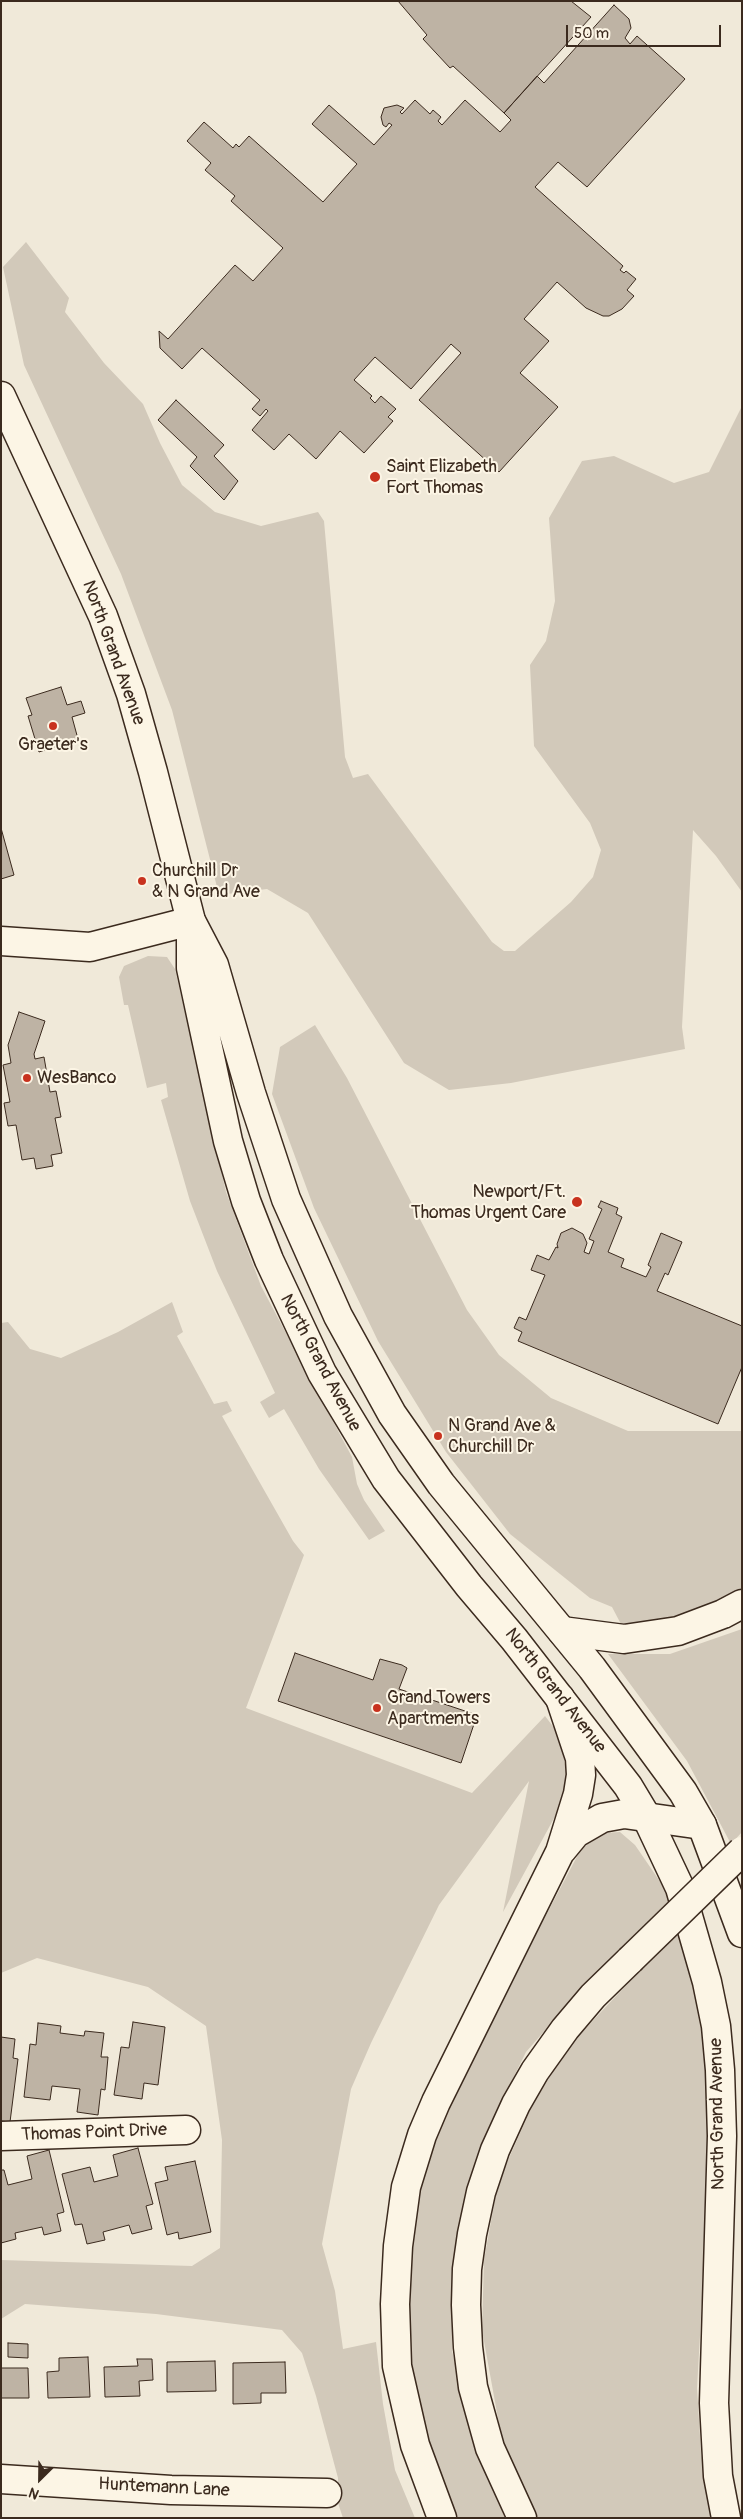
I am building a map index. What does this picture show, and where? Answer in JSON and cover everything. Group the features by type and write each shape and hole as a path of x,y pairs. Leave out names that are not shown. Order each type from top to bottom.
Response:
{"main road":[{"name":"North Grand Avenue","path":"1,396 106,624 131,694 191,921 214,965 251,1093 286,1198 338,1316 392,1414 441,1484 592,1668 683,1792 702,1825 742,1934"},
{"name":"North Grand Avenue","path":"191,921 191,968 228,1141 246,1201 290,1310 322,1373 386,1479 628,1786 646,1816 680,1888 697,1942 716,2026 722,2136 714,2403 718,2476 726,2518"},
{"path":"1,941 45,946 90,947 191,921"},
{"path":"562,1631 624,1639 678,1631 723,1614 742,1604"},
{"path":"442,2518 415,2445 398,2366 394,2304 398,2246 406,2187 422,2135 436,2102 560,1852 578,1794 581,1775 580,1758 560,1698"},
{"path":"560,1852 576,1833 602,1818 624,1814 702,1825"},
{"path":"522,2518 490,2448 473,2387 468,2347 467,2269 481,2192 496,2150 516,2104 565,2029 593,1996 742,1851"},
{"name":"Thomas Point Drive","path":"1,2136 186,2130"},
{"name":"Huntemann Lane","path":"1,2479 171,2490 328,2493"}],"shaded area":[{"path":"26,242 69,298 65,312 104,363 143,404 160,443 182,485 215,512 261,526 318,512 324,521 345,757 353,778 368,774 492,942 504,951 515,951 571,902 593,877 601,850 590,823 534,746 530,665 546,641 555,601 549,518 582,461 614,456 674,483 709,472 742,406 742,892 716,856 693,830 682,1027 685,1049 511,1083 449,1090 404,1063 308,913 267,889 227,894 217,887 172,710 121,574 24,365 3,267"},
{"path":"148,956 167,957 175,969 226,1192 261,1286 352,1457 357,1484 364,1500 385,1531 369,1540 319,1469 284,1409 269,1418 260,1402 275,1393 217,1271 190,1201 161,1100 168,1097 166,1083 147,1088 128,1005 124,1005 119,977 124,966"},
{"path":"315,1025 347,1078 467,1310 499,1355 551,1398 628,1431 742,1431 742,1590 718,1603 664,1621 623,1628 612,1607 590,1598 510,1534 446,1452 378,1341 314,1208 272,1094 280,1047"},
{"path":"172,1302 183,1332 177,1336 214,1404 227,1401 232,1411 222,1416 293,1541 304,1555 246,1708 472,1793 545,1716 555,1729 562,1747 567,1776 565,1798 503,1912 529,1781 439,1905 371,2043 351,2089 322,2244 335,2291 343,2349 376,2342 383,2404 395,2470 415,2518 343,2518 338,2503 338,2478 316,2396 302,2353 282,2330 156,2314 25,2304 1,2319 1,2260 192,2266 220,2248 222,2140 206,2026 148,1987 37,1958 1,1973 1,1323 8,1322 30,1349 61,1358 118,1332"},
{"path":"742,1629 742,1832 731,1844 687,1761 608,1654 670,1654"},
{"path":"620,1832 635,1845 672,1899 584,1986 526,2052 488,2129 467,2196 455,2263 452,2351 477,2453 505,2518 452,2518 415,2400 407,2316 410,2234 432,2138 479,2042 581,1849 602,1833"},
{"path":"681,1927 702,2013 712,2124 697,2388 701,2452 711,2518 538,2518 525,2497 501,2435 482,2330 484,2260 498,2183 532,2106 568,2047"}],"building":[{"path":"398,1 571,1 591,17 504,113 453,66 450,68 423,39 427,35"},
{"path":"614,5 629,19 631,28 625,38 630,44 637,36 685,79 587,187 558,162 535,187 623,266 620,270 624,273 626,271 636,279 627,290 634,296 622,309 609,316 603,316 586,308 557,282 524,319 549,341 520,373 558,407 499,472 419,400 461,353 451,344 411,389 375,357 354,380 372,396 370,398 375,403 381,396 396,409 388,417 393,421 364,453 340,431 316,459 289,434 274,450 252,430 268,411 266,409 260,416 252,409 260,400 202,348 182,369 160,348 159,331 168,339 235,265 253,281 283,248 231,201 235,196 205,170 211,163 187,141 204,122 233,148 236,144 239,147 249,136 323,202 357,164 312,124 329,105 374,145 392,125 389,123 386,127 383,125 381,117 384,108 397,105 404,108 400,112 402,114 415,100 430,114 433,110 441,117 438,121 442,125 465,100 500,132 511,120 504,113 537,76 544,83"},
{"path":"176,400 224,445 214,456 238,481 224,500 190,466 197,457 158,420"},
{"name":"Graeter's","path":"61,687 67,705 81,701 85,713 72,717 78,739 39,752 28,716 32,715 26,698"},
{"path":"1,828 14,875 1,879"},
{"name":"WesBanco","path":"19,1012 45,1021 34,1054 35,1059 44,1057 50,1092 56,1091 61,1117 55,1118 62,1153 51,1155 53,1166 36,1169 34,1158 22,1160 16,1125 8,1126 4,1103 10,1102 3,1065 11,1063 8,1045"},
{"path":"601,1201 618,1208 616,1214 622,1217 608,1252 624,1259 621,1267 646,1277 651,1267 648,1265 661,1233 682,1242 668,1275 665,1273 657,1291 742,1326 742,1367 718,1424 518,1341 522,1332 514,1328 519,1317 526,1320 545,1275 531,1270 537,1255 549,1260 556,1247 558,1248 557,1244 561,1233 572,1228 583,1234 587,1243 584,1252 589,1254 594,1241 589,1239 602,1209 598,1207"},
{"name":"Grand Towers Apartments","path":"295,1653 373,1680 380,1659 407,1668 399,1689 477,1715 461,1763 278,1701"},
{"path":"133,2022 165,2027 158,2085 144,2083 142,2099 114,2095 121,2047 129,2048"},
{"path":"38,2023 61,2026 60,2033 84,2036 85,2031 104,2033 101,2057 108,2057 105,2090 101,2089 98,2115 77,2112 80,2089 52,2086 50,2100 24,2097 30,2044 36,2045"},
{"path":"1,2037 15,2039 13,2058 18,2059 10,2122 1,2121"},
{"path":"138,2148 153,2204 146,2206 152,2229 132,2234 129,2225 103,2232 105,2240 87,2244 82,2224 75,2225 62,2174 90,2167 94,2182 118,2176 113,2155"},
{"path":"49,2150 64,2212 57,2214 61,2231 44,2235 42,2227 15,2233 16,2239 1,2243 1,2170 4,2170 8,2185 32,2179 27,2156"},
{"path":"195,2161 211,2232 179,2239 178,2232 167,2235 155,2183 168,2180 165,2167"},
{"path":"8,2343 28,2344 28,2358 8,2357"},
{"path":"88,2357 90,2397 48,2398 47,2372 59,2371 59,2358"},
{"path":"137,2359 152,2359 153,2380 139,2381 140,2396 105,2397 104,2367 138,2366"},
{"path":"215,2361 216,2391 167,2392 167,2362"},
{"path":"285,2362 286,2393 261,2393 261,2403 233,2404 233,2363"},
{"path":"1,2368 28,2368 29,2398 1,2398"}],"place":[{"name":"Saint Elizabeth Fort Thomas","path":"375,477"},
{"name":"Graeter's","path":"53,726"},
{"name":"Churchill Dr & N Grand Ave","path":"142,881"},
{"name":"WesBanco","path":"27,1078"},
{"name":"Newport/Ft. Thomas Urgent Care","path":"577,1202"},
{"name":"N Grand Ave & Churchill Dr","path":"438,1436"},
{"name":"Grand Towers Apartments","path":"377,1708"}]}
